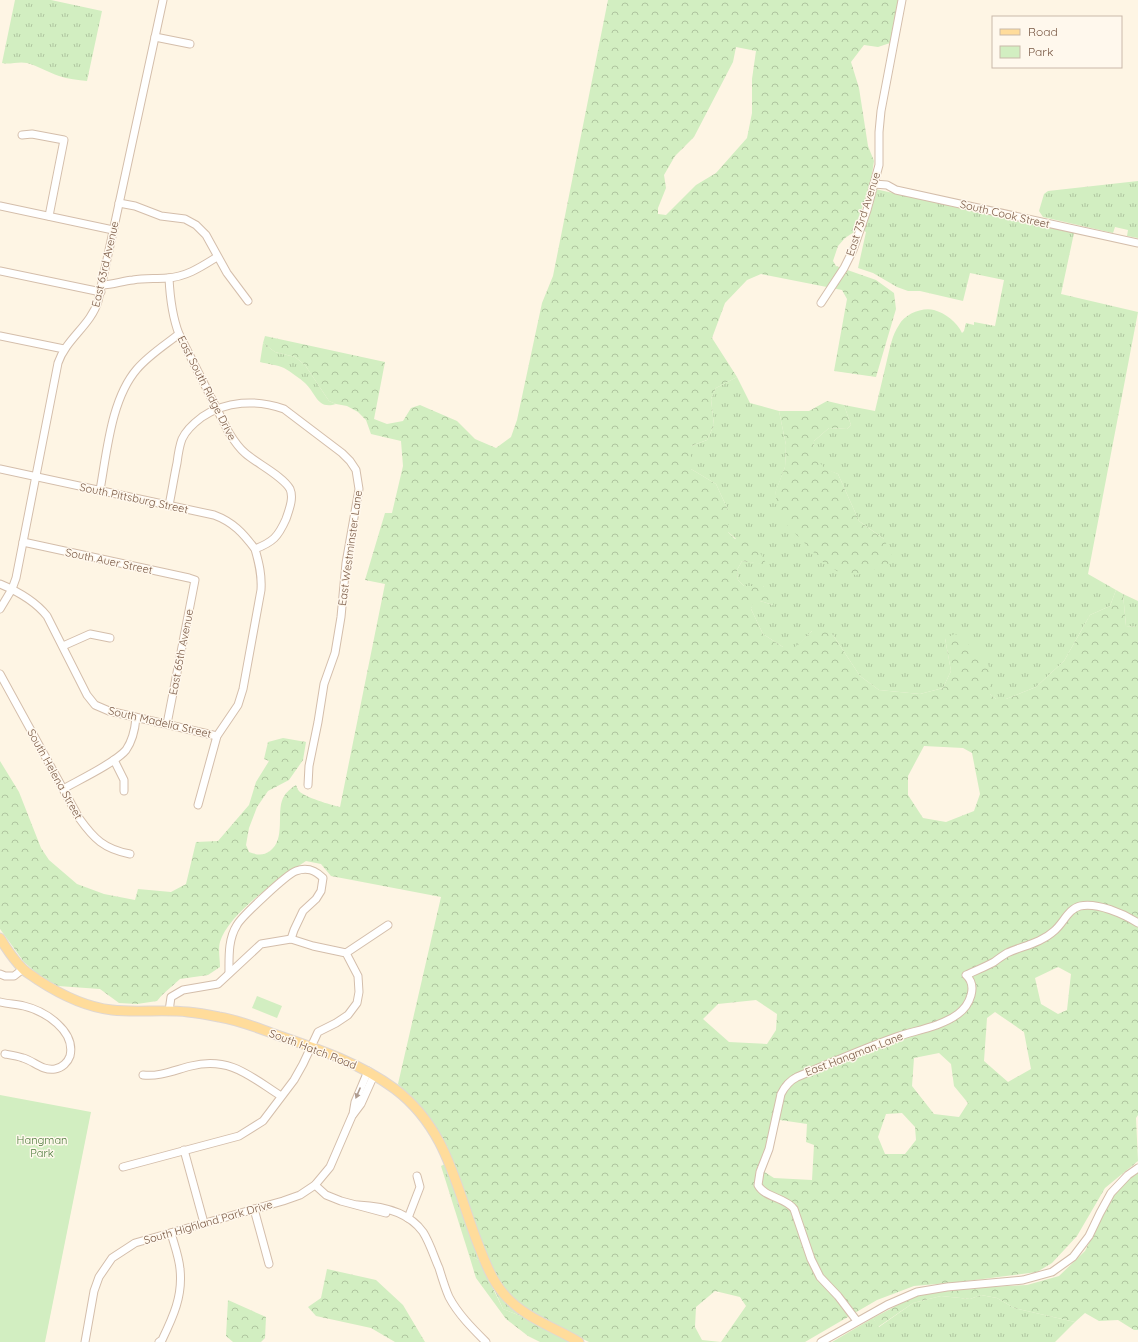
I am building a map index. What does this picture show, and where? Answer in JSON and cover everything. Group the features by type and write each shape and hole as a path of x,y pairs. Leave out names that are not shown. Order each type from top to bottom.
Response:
{"main road":[{"name":"South Hatch Road","path":"0,938 23,969 65,996 98,1008 113,1010 188,1012 221,1017 241,1022 312,1046 345,1060 371,1073 396,1090 422,1115 434,1131 449,1160 485,1262 500,1289 527,1315 579,1342"}],"street":[{"name":"East 63rd Avenue","path":"0,609 12,589 16,578 56,369 64,349 91,316 97,306 101,292 163,0"},
{"name":"East 73rd Avenue","path":"821,303 844,268 853,250 874,184 879,165 879,132 881,111 902,0"},
{"path":"155,36 190,44"},
{"path":"22,135 32,134 64,140 49,216"},
{"name":"South Cook Street","path":"874,184 887,185 896,190 1138,243"},
{"path":"119,203 135,206 161,216 185,219 196,225 206,235 227,273 248,301"},
{"path":"0,206 114,230"},
{"path":"102,284 113,285 133,280 169,278 185,275 217,257"},
{"path":"0,271 101,292"},
{"name":"East South Ridge Drive","path":"169,278 170,298 174,321 179,334 236,444 245,453 284,481 290,490 291,504 278,535 269,544 255,549"},
{"path":"100,490 114,416 120,396 125,386 143,362 179,334"},
{"path":"0,336 64,349"},
{"name":"East Westminster Lane","path":"217,408 230,404 254,403 273,405 284,409 342,453 356,470 359,489 346,564 341,617 335,653 324,684 309,766 308,785"},
{"path":"169,505 182,438 192,424 217,408"},
{"name":"South Pittsburg Street","path":"0,469 214,515 230,522 240,530 255,549"},
{"name":"South Auer Street","path":"23,542 195,580"},
{"path":"198,805 217,736 238,705 243,689 261,584 260,568 255,549"},
{"name":"East 65th Avenue","path":"167,724 195,580"},
{"name":"South Madelia Street","path":"0,584 24,596 44,612 52,624 87,695 92,702 109,711 217,736"},
{"path":"63,646 90,634 110,638"},
{"name":"South Helena Street","path":"0,674 79,818 88,831 97,841 106,847 118,852 130,854"},
{"path":"63,789 114,760 125,750 132,740 136,718"},
{"path":"114,760 124,780 124,790"},
{"path":"229,973 232,937 237,925 244,915 295,871 308,869 316,871 323,878 321,891 303,911 294,930 292,939"},
{"name":"East Hangman Lane","path":"857,1321 838,1296 820,1277 811,1259 794,1209 788,1203 763,1191 758,1185 760,1172 769,1149 781,1094 784,1088 797,1076 898,1037 950,1019 966,1006 971,995 972,986 966,974 984,967 1007,953 1048,936 1069,913 1076,908 1086,906 1107,909 1118,912 1138,923"},
{"path":"168,1011 171,998 182,990 218,984 260,944 292,939 313,946 346,953 388,925"},
{"path":"123,1167 238,1136 263,1121 294,1080 318,1032 348,1015 357,1003 359,992 358,976 346,953"},
{"path":"0,974 5,976 14,976 23,969"},
{"path":"0,1002 24,1006 49,1017 67,1035 71,1044 69,1060 63,1066 56,1069 47,1069 23,1057 5,1054"},
{"path":"143,1075 153,1076 197,1064 218,1063 242,1070 281,1096"},
{"name":"South Highland Park Drive","path":"85,1342 94,1291 99,1277 112,1258 135,1243 283,1201 300,1195 315,1185 330,1167 352,1116 355,1102 371,1073"},
{"path":"184,1150 204,1223"},
{"path":"821,1342 887,1305 917,1292 947,1287 1023,1280 1052,1272 1074,1257 1089,1236 1111,1193 1128,1175 1138,1168"},
{"path":"408,1218 420,1187 417,1176"},
{"path":"315,1185 326,1195 341,1201 392,1215 400,1214 408,1218 422,1232 431,1250 449,1297 467,1324 486,1342"},
{"path":"254,1209 269,1264"},
{"path":"159,1342 162,1340 175,1314 180,1293 180,1268 171,1232"}],"green space":[{"path":"15,0 51,0 102,11 87,81 62,77 27,63 2,63"},
{"path":"608,0 899,0 890,43 878,47 864,45 851,62 859,88 868,146 874,161 871,181 854,232 845,238 838,246 833,261 836,266 876,280 894,293 896,309 876,377 834,371 847,299 842,290 761,274 747,280 725,303 712,338 737,377 716,388 711,399 714,425 707,440 691,446 691,469 716,484 728,510 728,532 735,539 748,532 767,565 742,561 737,570 738,580 744,586 763,586 773,598 773,605 760,601 754,601 751,609 763,634 783,647 795,647 812,631 823,631 833,635 860,676 879,690 920,694 943,688 951,671 945,638 955,634 986,658 990,670 990,694 996,699 1006,699 1036,687 1064,661 1090,615 1110,606 1116,590 1123,594 1126,626 1138,627 1138,1115 1136,1118 1138,1161 1105,1188 1077,1236 1052,1263 1037,1272 914,1286 877,1300 805,1342 721,1342 589,1342 522,1307 507,1293 495,1276 482,1250 447,1146 417,1105 398,1084 441,897 331,876 321,864 306,861 270,886 244,908 233,920 225,931 220,942 220,967 208,975 180,979 157,1001 137,1004 119,1003 100,989 58,986 41,977 24,962 0,929 0,761 19,792 41,848 49,860 77,884 104,894 135,900 138,889 171,892 186,884 196,842 218,841 249,805 256,782 269,761 264,759 268,742 283,738 306,742 303,760 289,780 268,791 257,807 249,828 246,845 249,852 257,854 267,853 275,846 278,840 280,811 283,798 289,790 296,785 297,789 306,796 340,807 385,584 365,580 385,513 392,513 403,466 401,441 371,434 366,420 358,412 347,406 329,401 305,365 295,357 275,352 263,343 265,336 385,362 374,419 387,424 403,421 411,408 420,405 457,421 475,439 496,448 511,437 517,420 542,303 553,276","holes":["736,47 756,51 752,79 752,113 747,138 716,173 696,185 666,215 658,214 658,208 666,188 664,175 675,156 694,137 733,62","924,746 963,748 972,753 980,794 974,811 946,822 923,818 908,795 908,776","1058,967 1071,974 1067,1010 1058,1014 1041,1004 1035,978","756,1000 777,1014 776,1030 767,1044 729,1042 703,1019 718,1004","995,1012 1024,1032 1031,1069 1008,1082 984,1061 987,1018","939,1053 951,1064 954,1086 968,1103 959,1117 934,1114 912,1086 914,1058","902,1113 915,1127 916,1140 905,1154 885,1154 878,1137 886,1114","780,1120 807,1124 806,1142 814,1145 812,1180 774,1178 763,1171","715,1291 740,1297 746,1306 721,1342 702,1340 695,1327 696,1307"]},
{"path":"1138,181 1138,238 1127,236 1128,230 1115,227 1113,233 1043,217 1039,211 1044,194 1048,191"},
{"path":"875,189 1074,233 1061,294 1138,312 1088,574 1116,590 1110,606 1090,615 1064,661 1036,687 1006,699 996,699 990,694 990,670 945,638 951,671 943,688 920,694 879,690 860,676 833,635 812,631 796,647 783,647 763,634 751,609 753,601 760,601 773,605 763,586 744,586 738,580 737,570 742,561 766,564 728,532 728,510 716,484 691,469 691,446 707,440 714,425 711,399 716,388 737,377 750,403 779,411 786,445 785,467 775,494 884,539 859,521 838,474 824,469 812,454 814,441 829,428 847,429 851,425 844,405 875,411 890,346 899,325 905,318 914,312 929,309 938,311 946,316 957,325 962,333 966,323 974,325 974,322 995,326 1004,280 970,273 963,301 920,291 908,291 897,287 873,273 858,268 866,232 864,231"},
{"path":"263,343 275,352 295,357 305,365 329,401 336,404 325,405 321,403 309,387 295,375 279,366 260,362"},
{"path":"827,401 844,405 851,425 847,429 829,428 814,441 813,454 824,468 838,474 859,521 884,539 892,556 888,565 856,575 837,571 825,564 780,518 775,493 785,467 786,445 779,411 809,411"},
{"path":"1123,594 1138,601 1138,627 1126,626"},
{"path":"257,996 282,1006 277,1018 252,1008"},
{"name":"Hangman Park","path":"0,1095 91,1112 45,1342 0,1342"},
{"path":"447,1163 479,1260 469,1255 441,1166"},
{"path":"1138,1172 1138,1330 1134,1330 1118,1320 1099,1321 1085,1313 1075,1322 1014,1308 997,1298 981,1295 970,1299 941,1296 913,1303 878,1327 873,1318 917,1295 946,1289 1027,1285 1059,1276 1085,1251 1113,1195 1130,1177"},
{"path":"469,1255 479,1260 503,1309 526,1318 571,1342 540,1342 528,1336 506,1319 476,1278"},
{"path":"327,1269 376,1280 403,1305 425,1342 395,1342 371,1328 316,1316 308,1307 321,1298"},
{"path":"494,1289 509,1305 526,1318 503,1309"},
{"path":"981,1295 997,1298 1014,1308 1075,1322 1055,1342 832,1342 873,1318 879,1327 913,1303 941,1296 970,1299"},
{"path":"228,1300 266,1317 265,1338 261,1342 233,1342 226,1336"}]}
